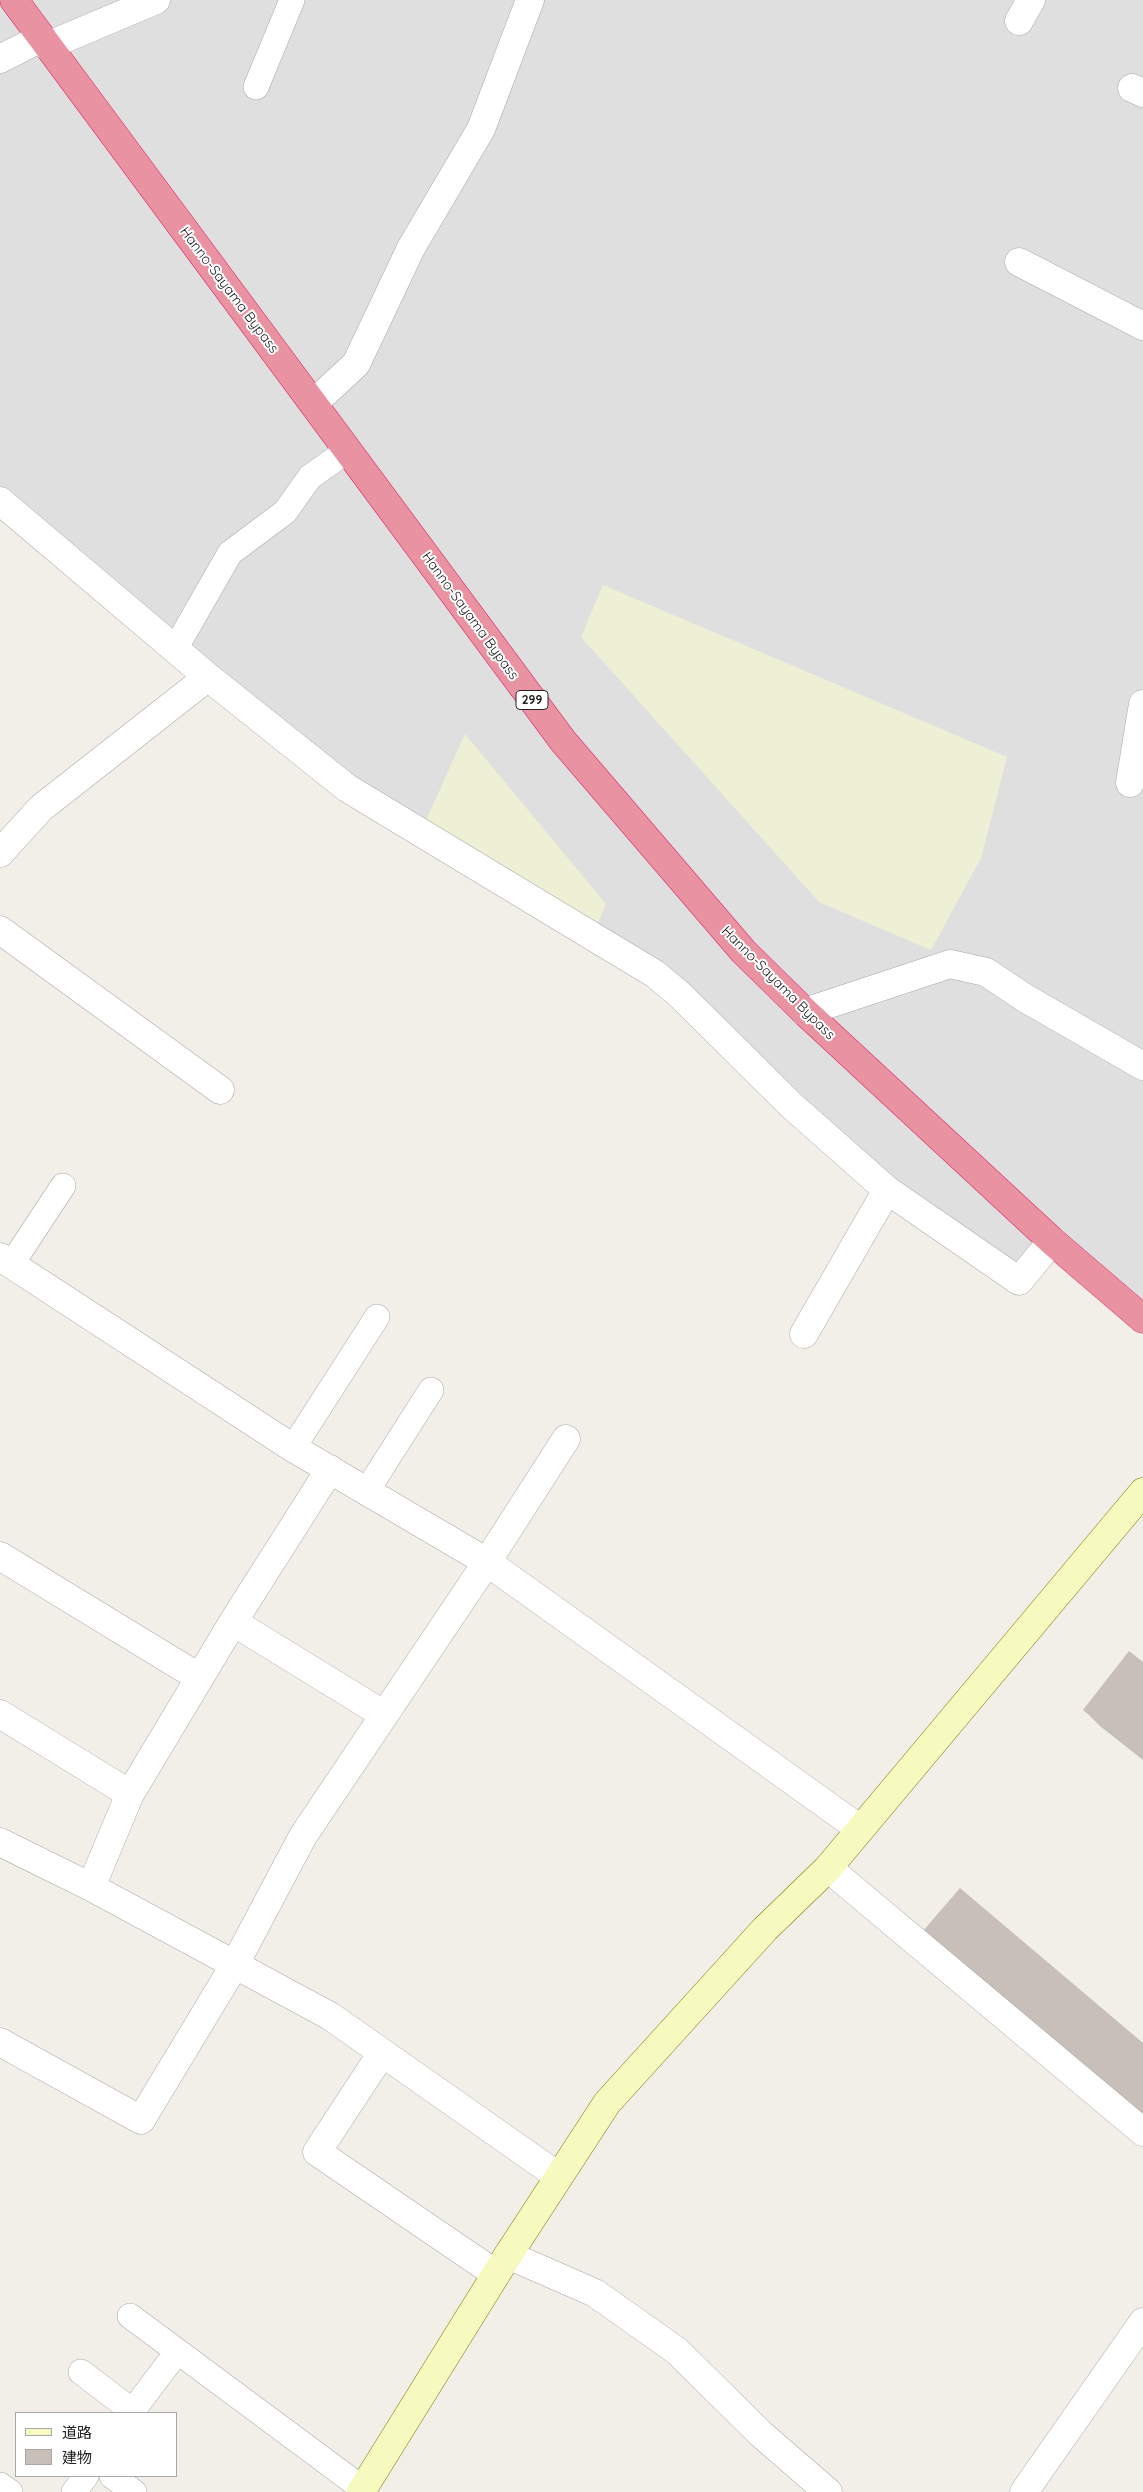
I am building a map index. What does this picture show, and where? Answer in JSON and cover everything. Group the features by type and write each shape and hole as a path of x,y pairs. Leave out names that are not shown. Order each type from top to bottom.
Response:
{"highway":[{"name":"Hanno-Sayama Bypass","path":"14,0 563,741 743,951 805,1012 1052,1241 1143,1319"}],"street":[{"path":"0,59 156,0"},
{"path":"314,403 356,364 411,248 481,129 530,0"},
{"path":"1019,262 1143,326"},
{"path":"0,500 208,676 347,788 655,974 680,995 791,1105 887,1190 1019,1281 1052,1241"},
{"path":"0,853 41,808 208,676"},
{"path":"1130,784 1143,704"},
{"path":"0,930 220,1090"},
{"path":"805,1012 950,964 986,972 1025,998 1143,1066"},
{"path":"804,1334 887,1190"},
{"path":"6,1261 294,1448 487,1562 860,1829"},
{"path":"0,2042 141,2120 234,1966 303,1836 487,1562 566,1439"},
{"path":"91,1887 130,1794 233,1622 330,1469"},
{"path":"362,2490 502,2264 607,2103 765,1929 828,1868 1143,1492"},
{"path":"0,1556 200,1678"},
{"path":"233,1622 384,1714"},
{"path":"0,1714 130,1794"},
{"path":"0,1842 91,1887 234,1966 330,2016 558,2176"},
{"path":"828,1868 1143,2132"},
{"path":"382,2053 317,2152 502,2264 595,2293 677,2351 761,2434 826,2492"},
{"path":"1024,2492 1143,2322"}],"lane":[{"path":"256,87 292,0"},
{"path":"175,648 230,553 285,512 310,477 348,450"},
{"path":"6,1261 63,1186"},
{"path":"294,1448 377,1317"},
{"path":"366,1492 431,1390"},
{"path":"130,2316 362,2490"},
{"path":"134,2412 176,2352"},
{"path":"81,2372 132,2412"},
{"path":"74,2492 85,2477"},
{"path":"113,2477 134,2492"},
{"path":"0,2484 10,2492"}],"shaded area":[{"path":"0,0 1143,0 1143,1319 1053,1241 1019,1281 887,1190 680,995 373,804 0,501"}],"green space":[{"path":"603,585 1007,757 981,858 931,950 819,902 581,637"},
{"path":"465,734 606,904 597,925 423,827"}],"building":[{"path":"1129,1651 1143,1662 1143,1758 1083,1710"},
{"path":"960,1888 1143,2043 1143,2117 923,1931"}]}
